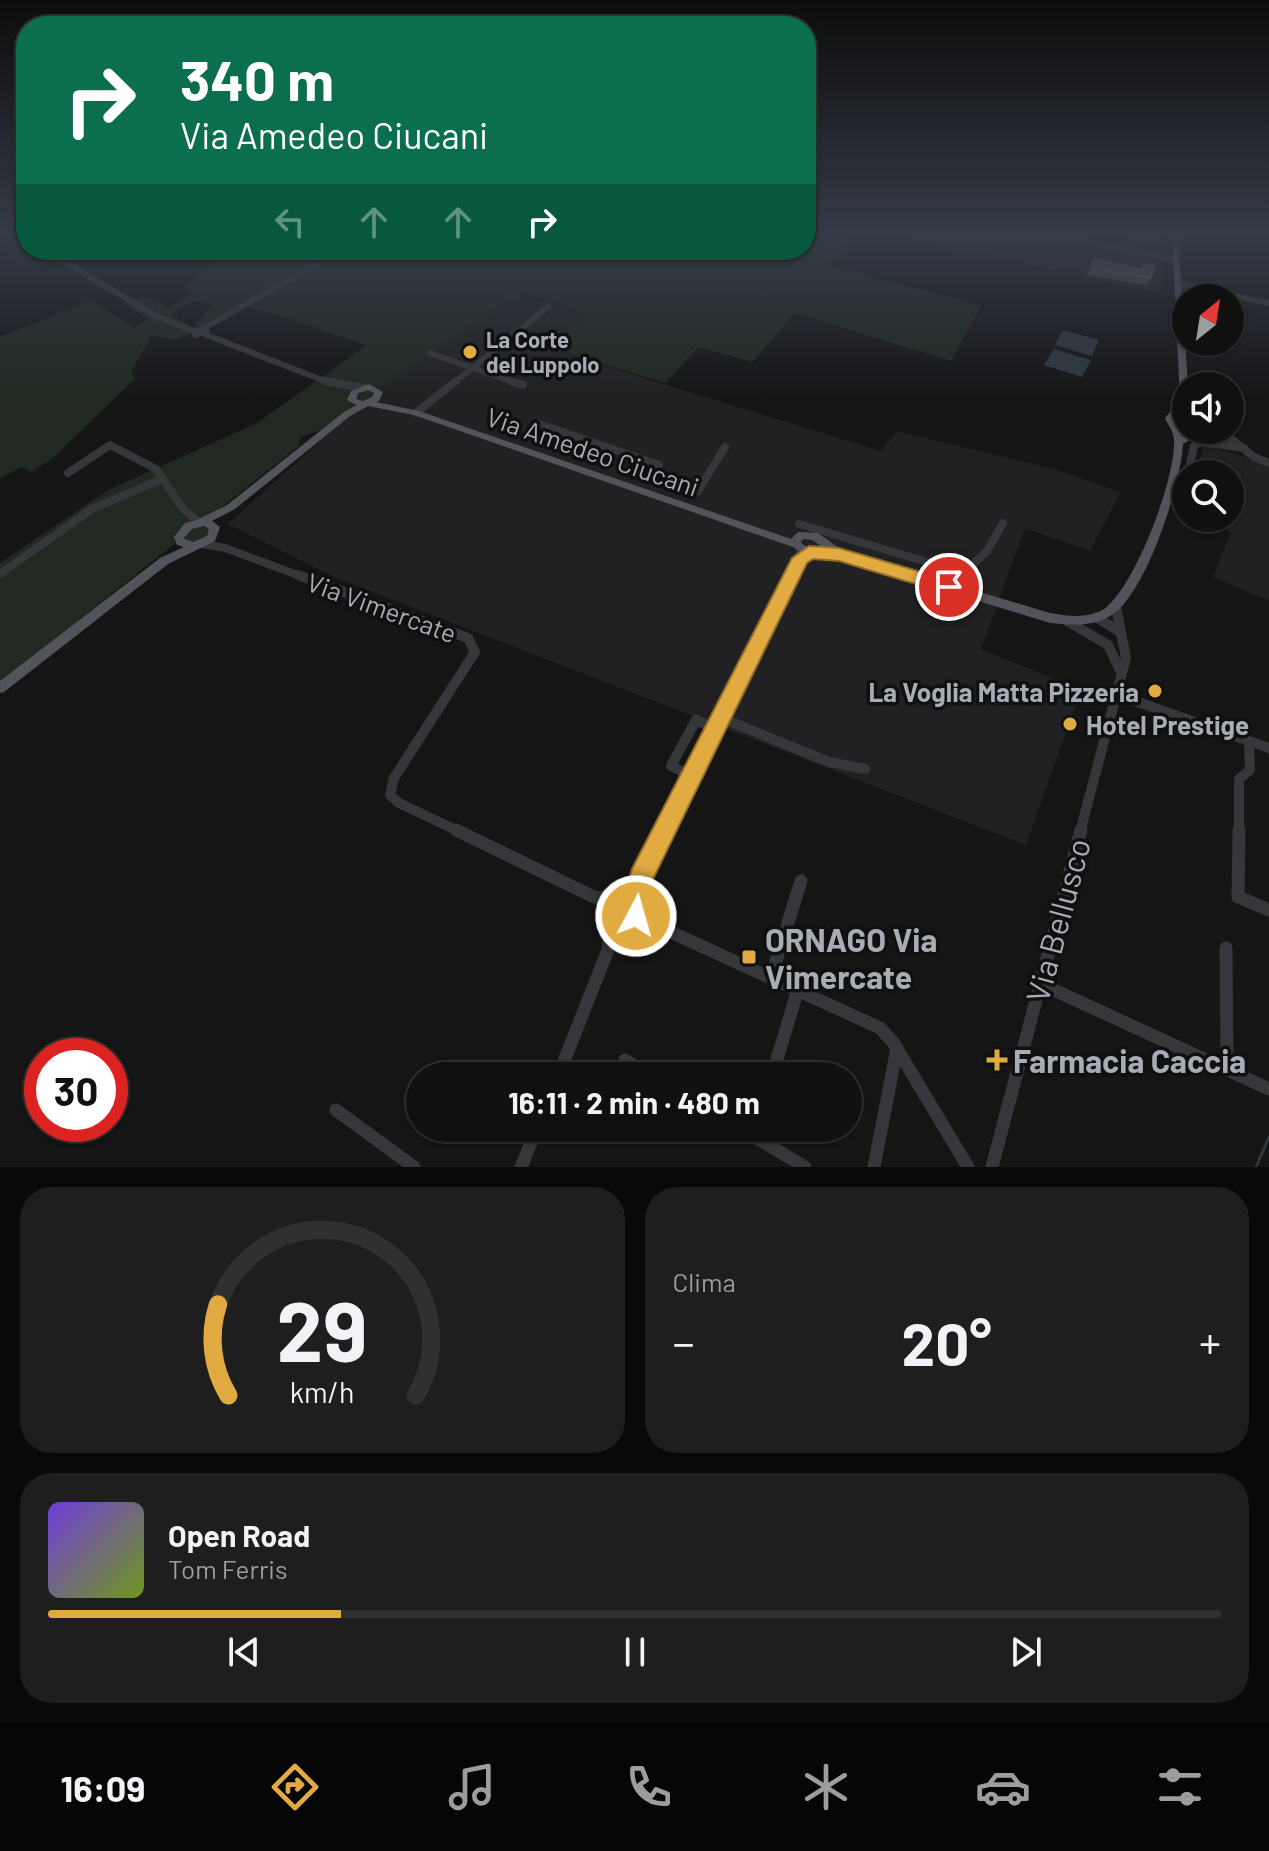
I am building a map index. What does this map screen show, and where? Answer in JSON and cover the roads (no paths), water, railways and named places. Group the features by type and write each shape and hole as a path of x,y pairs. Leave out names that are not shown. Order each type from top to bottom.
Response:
{"main road":[{"name":"Via Amedeo Ciucani","path":"364,388 374,388 400,408"},
{"path":"347,414 351,399 364,388"},
{"path":"164,561 182,535 231,507 347,414 379,393"},
{"name":"Via Amedeo Ciucani","path":"351,399 400,408 805,545 1067,621 1096,617 1116,607"},
{"path":"1116,607 1134,583 1151,544 1180,444"},
{"path":"0,688 164,561 198,545 214,531 231,507"},
{"path":"200,522 214,531"},
{"path":"182,535 198,545"}],"street":[{"name":"Via Amedeo Ciucani","path":"108,287 158,317 194,331 196,335 204,331 334,384 364,388"},
{"path":"204,331 278,287"},
{"path":"1244,298 1269,303"},
{"path":"416,413 549,306"},
{"path":"430,353 523,385"},
{"name":"Via Amedeo Ciucani","path":"334,384 351,399"},
{"path":"539,424 659,465"},
{"path":"1191,460 1194,446 1200,442 1244,448"},
{"path":"1239,444 1269,463"},
{"path":"68,473 110,445 156,469 183,509 200,522"},
{"path":"670,486 698,491 725,447"},
{"path":"0,574 92,509 162,479"},
{"path":"1168,490 1172,490"},
{"path":"182,535 183,509"},
{"path":"949,587 979,563 995,544 1003,523"},
{"name":"Via Vimercate","path":"214,531 225,548"},
{"name":"Via Vimercate","path":"198,545 225,548 468,638 475,652 394,778 390,795 399,803 594,897 618,900"},
{"name":"Via Amedeo Ciucani","path":"805,545 964,573"},
{"path":"608,950 637,915 634,905 640,878 805,545"},
{"name":"Via Bellusco","path":"992,1167 1127,652 1116,607"},
{"path":"1096,617 1120,632"},
{"path":"1067,621 1104,641 1117,657 1118,683 1142,703 1269,748"},
{"path":"690,775 671,766 696,720 717,722 829,762 865,769"},
{"path":"1249,741 1250,770 1239,779 1238,897 1269,910"},
{"path":"771,977 801,881"},
{"name":"Via Vimercate","path":"594,897 611,917"},
{"path":"564,1062 608,950 611,917 618,900 634,905 662,928 874,1023 897,1048 968,1167"},
{"path":"611,917 623,928 633,923"},
{"path":"1226,948 1227,1070"},
{"path":"1041,984 1269,1089"},
{"path":"776,1062 798,989"},
{"path":"874,1167 897,1048"},
{"path":"336,1110 414,1167"},
{"path":"521,1167 531,1142"},
{"path":"767,1142 805,1167"}],"waterway":[{"path":"1256,1167 1269,1137"}],"place":[{"name":"La Corte del Luppolo","path":"470,352"},
{"name":"La Voglia Matta Pizzeria","path":"1155,691"},
{"name":"Hotel Prestige","path":"1070,724"},
{"name":"ORNAGO Via Vimercate","path":"749,957"},
{"name":"Farmacia Caccia","path":"997,1060"}]}
